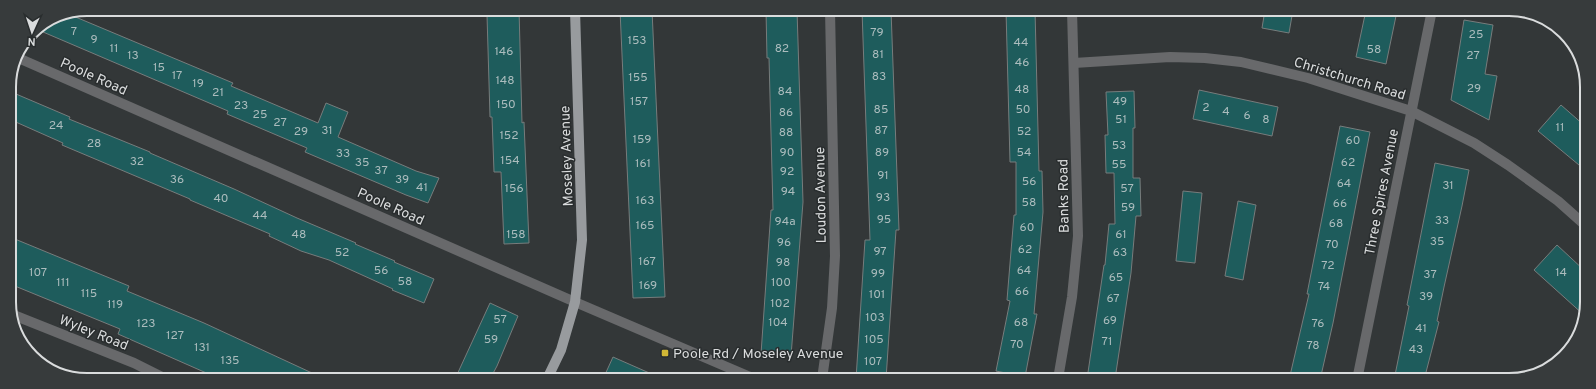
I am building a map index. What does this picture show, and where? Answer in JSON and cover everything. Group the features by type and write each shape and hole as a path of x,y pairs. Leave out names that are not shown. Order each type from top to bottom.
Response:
{"main road":[{"name":"Moseley Avenue","path":"550,373 560,350 575,302 582,240 575,16"}],"street":[{"name":"Loudon Avenue","path":"823,373 832,308 835,256 830,16"},
{"name":"Banks Road","path":"1059,373 1072,297 1078,236 1072,16"},
{"name":"Three Spires Avenue","path":"1358,373 1431,16"},
{"name":"Christchurch Road","path":"1074,63 1170,57 1205,58 1241,62 1308,78 1411,111 1474,143 1508,165 1558,201 1580,221"},
{"name":"Poole Road","path":"22,59 575,302 741,373"},
{"name":"Wyley Road","path":"17,317 134,363 155,373"}],"building":[{"path":"487,16 519,16 522,123 524,122 529,243 504,244 501,172 494,172 492,117 490,117"},
{"path":"620,16 652,16 665,297 633,298"},
{"path":"766,16 797,16 803,202 791,356 761,354 771,210 773,210 769,58 767,58"},
{"path":"862,16 891,16 899,230 896,230 886,373 856,373 865,240 870,240"},
{"path":"1006,16 1035,16 1039,171 1042,171 1043,212 1034,314 1037,314 1026,373 1006,373 996,371 1010,301 1007,300 1014,215 1016,215 1016,162 1010,162"},
{"path":"1264,16 1292,16 1289,33 1262,28"},
{"path":"1365,16 1396,16 1386,64 1356,57"},
{"path":"76,17 233,83 231,86 318,123 326,103 348,112 338,137 416,171 439,178 428,203 305,152 307,148 227,114 228,111 52,36 52,26 60,21"},
{"path":"1464,20 1493,25 1485,74 1497,76 1489,120 1451,100"},
{"path":"1199,90 1278,107 1272,136 1193,119"},
{"path":"1134,91 1135,128 1133,128 1133,178 1140,178 1141,216 1136,216 1131,273 1116,373 1088,373 1105,265 1109,224 1115,224 1114,173 1106,173 1105,135 1108,135 1106,92"},
{"path":"16,94 70,117 69,119 150,152 434,279 424,303 392,290 393,289 329,260 301,251 269,236 270,234 62,145 63,143 16,122"},
{"path":"1561,105 1580,122 1580,166 1538,131"},
{"path":"1340,126 1370,132 1333,323 1322,373 1291,373 1309,294 1307,294"},
{"path":"1435,163 1469,170 1437,321 1439,322 1426,373 1395,373 1409,306 1407,305"},
{"path":"1183,191 1202,193 1195,263 1176,261"},
{"path":"1238,201 1256,205 1243,280 1225,276"},
{"path":"16,239 129,286 127,291 204,323 312,373 206,373 118,334 120,329 16,286"},
{"path":"1557,245 1580,266 1579,311 1534,270"},
{"path":"490,303 518,316 493,373 458,373"},
{"path":"613,357 649,373 606,373"}],"place":[{"name":"Poole Rd / Moseley Avenue","path":"665,353"}]}
